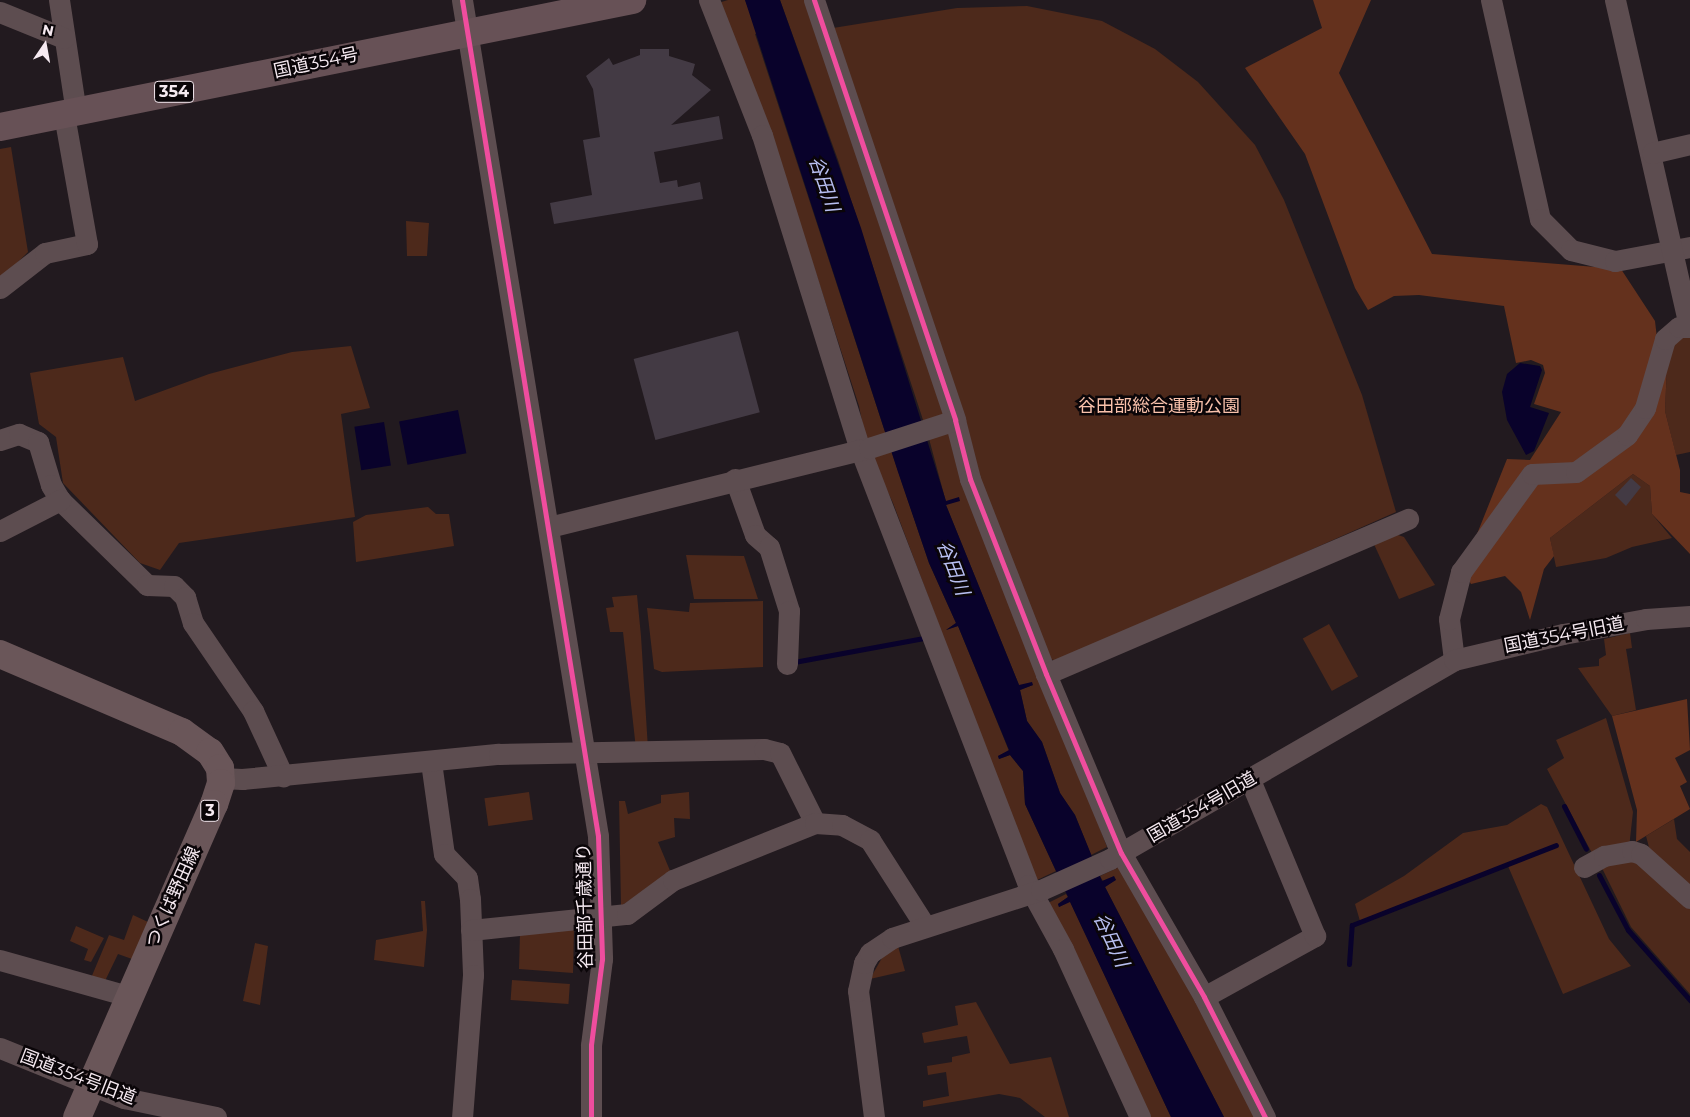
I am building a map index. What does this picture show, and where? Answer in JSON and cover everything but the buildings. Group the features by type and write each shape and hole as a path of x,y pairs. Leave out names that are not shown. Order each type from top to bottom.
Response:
{"highway":[{"name":"国道354号","path":"0,127 632,0"}],"main road":[{"name":"3","path":"0,654 182,732 210,752 221,778"},
{"name":"つくば野田線","path":"77,1117 128,996 214,804 221,778"}],"street":[{"path":"0,288 45,253 87,244 70,113 60,0"},
{"name":"谷田部千歳通り","path":"462,0 598,836 603,918 602,959 591,1045 591,1117"},
{"path":"709,0 762,134 864,448 1036,891 1140,1117"},
{"path":"814,0 970,479 1115,856 1204,996 1265,1117"},
{"path":"1491,0 1540,218 1571,250 1615,262 1682,248"},
{"path":"1454,660 1449,619 1462,572 1532,474 1576,472 1627,436 1645,408 1665,339 1673,330 1690,327 1682,248 1652,153 1615,0"},
{"path":"0,12 64,38"},
{"path":"1652,153 1690,144"},
{"path":"549,526 864,448 952,421"},
{"path":"0,440 19,434 38,442 51,485 60,500 147,585 174,586 185,597 193,623 253,711 282,776"},
{"path":"735,479 755,535 769,547 790,611 786,664"},
{"path":"0,531 60,500"},
{"path":"1046,674 1408,519"},
{"name":"国道354号旧道","path":"874,1117 858,992 860,973 870,953 880,945 925,926 1036,891 1115,856 1250,780 1454,660 1563,634 1646,619 1690,616"},
{"path":"221,778 282,776 499,754 777,751 816,823"},
{"path":"431,762 444,854 467,878 472,930 471,1016 462,1117"},
{"path":"1204,996 1315,936 1250,780"},
{"path":"472,930 628,914 673,880 700,867 816,823 842,826 870,840 925,926"},
{"path":"1584,867 1604,856 1632,851 1642,854 1690,898"},
{"path":"0,960 128,996"},
{"name":"国道354号旧道","path":"0,1048 91,1083 124,1098 216,1117"}],"green space":[{"path":"728,0 745,0 758,33 755,34 886,435 866,441 859,406 785,178 718,3"},
{"path":"780,0 806,0 944,416 924,423 838,160"},
{"name":"谷田部総合運動公園","path":"1027,6 1102,21 1155,49 1198,82 1255,145 1284,200 1362,395 1396,512 1058,662 1051,659 976,474 833,28 957,8"},
{"path":"11,147 28,252 0,280 0,149"},
{"path":"406,221 429,223 427,256 407,256"},
{"path":"1676,334 1690,334 1690,452 1676,455 1665,411 1667,365"},
{"path":"351,346 370,408 341,414 355,517 179,543 160,570 140,563 63,483 56,437 39,424 30,373 123,357 135,401 209,374 292,352"},
{"path":"949,429 1107,847 1091,855 1075,815 1060,793 1042,742 1027,721 1020,690 1033,685 1019,685 946,505 959,498 946,502 928,435"},
{"path":"890,447 929,563 956,623 946,630 958,626 1009,751 998,756 999,759 1010,755 1023,771 1025,804 1056,871 1035,881 893,503 870,454"},
{"path":"1633,474 1650,486 1652,514 1672,538 1632,547 1606,558 1556,567 1550,538"},
{"path":"428,507 436,514 449,514 454,546 356,562 353,522 366,515"},
{"path":"1395,534 1404,537 1435,585 1399,599 1373,542"},
{"path":"686,555 744,556 758,599 694,599"},
{"path":"637,595 648,749 636,749 623,632 610,632 606,608 614,607 612,597"},
{"path":"763,601 763,667 662,672 654,669 647,608 689,612 690,603"},
{"path":"1329,624 1358,676 1332,691 1303,639"},
{"path":"1630,633 1632,648 1626,649 1636,710 1612,716 1578,668 1599,666 1599,659 1606,655 1604,639"},
{"path":"1606,718 1633,812 1629,848 1593,855 1547,769 1564,758 1556,740"},
{"path":"529,792 533,820 488,826 484,798"},
{"path":"689,792 690,819 674,818 675,837 658,842 671,873 621,906 619,801 625,801 628,814 661,803 661,795"},
{"path":"1541,804 1547,807 1609,939 1631,966 1563,994 1508,866 1360,921 1355,904 1404,876 1463,833 1507,825"},
{"path":"1674,819 1677,839 1690,852 1690,885 1650,851 1646,836"},
{"path":"1639,860 1690,909 1690,994 1631,927 1600,864"},
{"path":"1119,867 1202,1007 1257,1117 1224,1117 1105,887 1116,879 1103,881 1100,876"},
{"path":"1066,894 1068,897 1058,904 1059,907 1070,901 1171,1117 1151,1117 1048,903"},
{"path":"421,901 425,901 427,930 424,967 374,960 376,940 423,931"},
{"path":"133,915 148,922 132,959 118,954 104,983 91,978 109,935 124,940"},
{"path":"76,926 104,938 91,962 84,960 88,949 70,941"},
{"path":"574,927 573,973 519,969 520,933"},
{"path":"255,943 268,946 260,1005 243,1001"},
{"path":"898,946 905,971 870,979 883,956"},
{"path":"512,980 570,984 568,1004 511,1000"},
{"path":"976,1002 1010,1064 1051,1057 1069,1117 1045,1117 1020,1098 999,1094 923,1107 923,1101 949,1096 946,1072 928,1075 927,1066 952,1062 952,1057 970,1053 967,1036 924,1043 922,1033 958,1025 955,1006"}],"shaded area":[{"path":"1313,0 1371,0 1339,73 1432,254 1621,269 1655,321 1658,347 1667,365 1665,411 1680,470 1680,492 1690,494 1690,554 1652,514 1650,486 1633,474 1550,538 1554,556 1544,569 1530,620 1521,592 1505,576 1471,584 1463,569 1507,459 1530,460 1561,412 1534,404 1545,373 1543,365 1531,360 1516,363 1504,306 1419,295 1394,296 1368,310 1355,288 1305,154 1245,68 1322,28"},
{"path":"1687,699 1690,750 1675,758 1687,782 1680,786 1690,809 1636,842 1637,810 1612,716"}],"water":[{"name":"谷田川","path":"745,0 780,0 861,228 946,501 959,497 960,501 946,505 1019,685 1032,682 1033,685 1020,690 1027,721 1042,742 1060,793 1075,815 1102,881 1114,876 1116,880 1105,887 1224,1117 1171,1117 1070,902 1059,907 1058,904 1068,897 1025,804 1023,771 1010,755 999,759 998,756 1009,750 958,626 946,630 956,623 929,563 898,472"},
{"path":"1520,363 1540,366 1542,370 1530,407 1549,413 1534,451 1526,455 1507,420 1502,392 1507,374"},
{"path":"458,410 466,453 407,465 399,421"},
{"path":"384,422 391,465 361,470 354,427"}],"waterway":[{"path":"794,662 924,638"},
{"path":"1564,806 1586,849"},
{"path":"1349,964 1352,925 1556,845"},
{"path":"1599,875 1628,930 1690,1000"}],"cycle path":[{"path":"462,0 598,836 602,959 591,1045 591,1117"},
{"path":"814,0 955,420 970,479 1046,674 1121,853 1204,997 1265,1117"}]}
